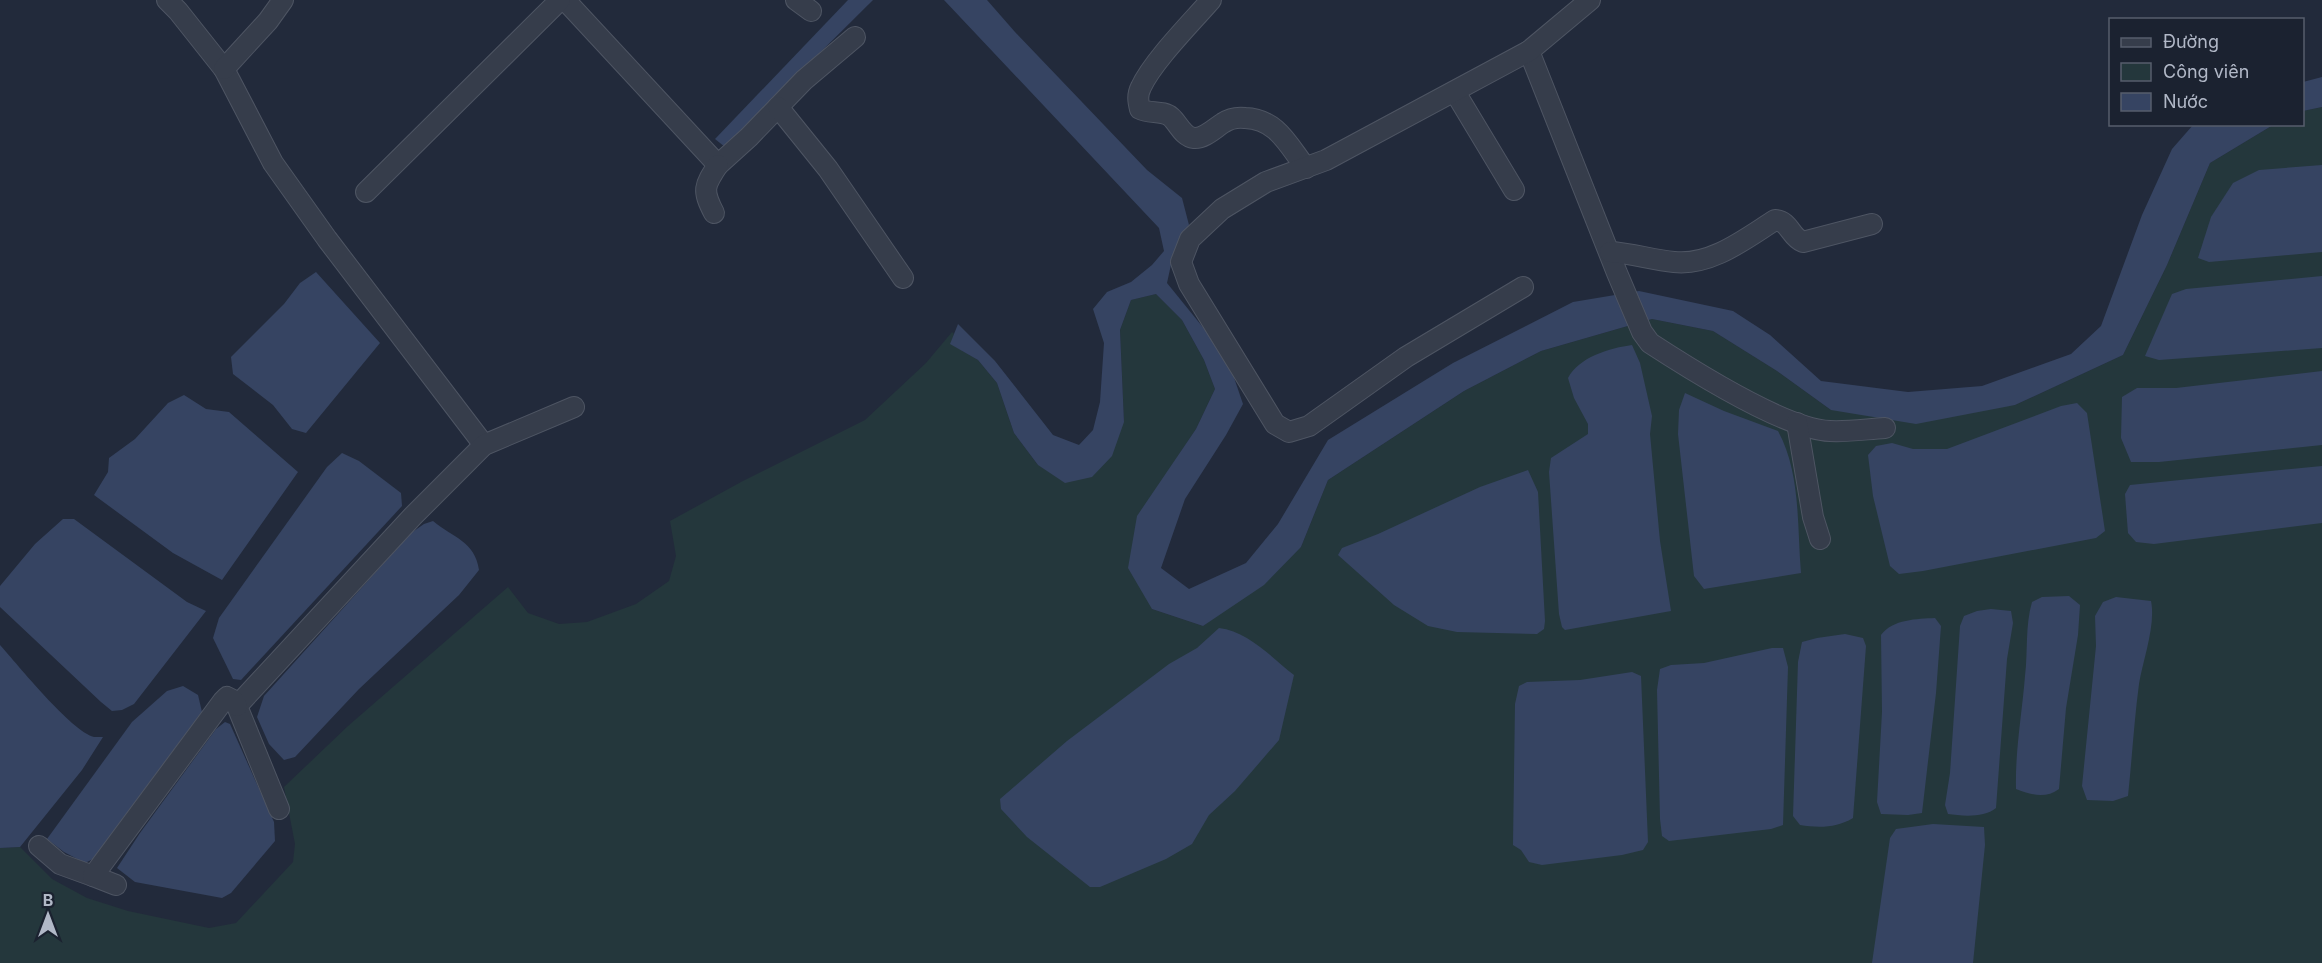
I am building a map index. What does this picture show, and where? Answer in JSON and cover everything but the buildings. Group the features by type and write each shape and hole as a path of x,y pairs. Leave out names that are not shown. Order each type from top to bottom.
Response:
{"street":[{"path":"167,0 224,69 273,163 483,445"},
{"path":"224,69 268,21 283,0"},
{"path":"366,192 560,0"},
{"path":"565,0 718,165"},
{"path":"1211,0 1160,60 1141,87 1137,99 1140,109 1148,113 1169,115 1186,135 1194,138 1203,136 1228,120 1240,117 1258,118 1272,125 1306,168"},
{"path":"1523,287 1406,357 1309,426 1289,432 1275,424 1189,284 1181,262 1190,239 1222,209 1266,182 1326,160 1529,51 1590,0"},
{"path":"714,213 706,198 705,190 707,182 718,165 749,137 804,80 855,37"},
{"path":"1529,51 1617,273 1642,332 1650,344 1756,404 1797,423 1829,431 1885,428"},
{"path":"1455,92 1514,190"},
{"path":"778,107 828,169 903,278"},
{"path":"1610,252 1630,253 1675,262 1691,262 1724,251 1775,220 1786,224 1797,240 1803,242 1872,224"},
{"path":"237,706 405,524 483,445 574,407"},
{"path":"1797,423 1813,517 1820,538"},
{"path":"93,876 227,698 233,699 237,706 279,809"},
{"path":"39,846 60,864 116,885"}],"green space":[{"path":"2322,107 2322,963 0,963 0,848 20,847 52,879 87,898 128,911 209,928 236,923 293,862 295,844 284,787 348,726 508,587 528,613 559,624 587,622 636,604 669,581 676,556 670,521 741,482 865,420 926,363 952,332 954,334 951,344 978,360 997,383 1014,433 1038,465 1124,422 1120,330 1131,300 1156,294 1182,320 1204,360 1215,389 1196,429 1170,468 1152,609 1203,626 1301,547 1328,480 1464,391 1541,351 1652,319 1713,331 1777,371 1831,410 2015,405 2123,355 2167,265 2210,163 2271,126 2304,126 2304,111"}],"water":[{"path":"848,0 873,0 725,147 715,139"},
{"path":"944,0 987,0 1147,170 1182,198 1189,225 1172,260 1167,283 1227,357 1243,404 1185,499 1161,568 1189,589 1246,563 1278,524 1328,440 1453,363 1573,302 1639,291 1733,311 1770,335 1821,381 1908,392 1982,386 2071,354 2101,326 2142,215 2172,149 2192,126 2271,126 2210,163 2167,265 2123,355 2015,405 1916,424 1831,410 1777,371 1713,331 1652,319 1541,351 1464,391 1328,480 1301,547 1264,585 1203,626 1152,609 1128,568 1137,516 1196,429 1215,389 1204,360 1182,320 1156,294 1131,300 1120,330 1124,422 1112,456 1092,477 1065,483 1038,465 1014,433 997,383 978,360 950,344 958,324 995,361 1053,435 1079,445 1093,430 1100,402 1104,343 1093,309 1107,292 1131,282 1152,265 1164,251 1159,228"},
{"path":"2322,77 2322,107 2304,111 2304,82"},
{"path":"2322,165 2322,252 2209,262 2198,258 2211,217 2233,183 2259,170"},
{"path":"316,272 380,343 306,433 292,429 273,405 233,374 231,357 284,304 300,283"},
{"path":"2322,276 2322,348 2159,360 2145,356 2172,294 2186,289"},
{"path":"1632,345 1640,363 1652,416 1650,434 1660,541 1671,611 1565,630 1559,614 1549,472 1551,458 1588,434 1588,424 1574,398 1568,378 1587,359 1614,348"},
{"path":"2322,371 2322,445 2159,462 2131,462 2121,438 2122,397 2137,388 2176,388"},
{"path":"1685,393 1724,411 1778,431 1791,464 1797,500 1801,573 1704,589 1694,576 1678,434 1679,410"},
{"path":"184,395 206,409 229,412 298,472 222,580 173,553 94,495 108,472 109,458 135,439 168,403"},
{"path":"2077,403 2087,413 2105,531 2096,538 1923,571 1899,574 1890,566 1873,496 1868,455 1876,446 1892,443 1913,449 1947,449 2061,406"},
{"path":"342,453 359,461 401,493 402,506 241,680 233,679 213,638 219,618 327,467"},
{"path":"2322,466 2322,523 2154,544 2136,542 2128,533 2125,494 2130,485"},
{"path":"1528,470 1538,492 1545,621 1544,629 1537,634 1457,632 1428,626 1394,605 1338,555 1342,548 1480,487"},
{"path":"63,519 74,519 187,602 206,611 134,704 122,710 112,711 101,702 0,607 0,586 35,544"},
{"path":"433,521 468,546 477,560 479,570 459,595 359,689 295,757 284,760 269,744 257,717 264,696 411,533"},
{"path":"2069,596 2080,605 2078,635 2066,708 2059,789 2044,795 2033,794 2016,789 2030,611 2032,602 2042,597"},
{"path":"2116,597 2151,601 2152,610 2152,621 2139,684 2128,796 2113,801 2087,800 2082,786 2096,646 2095,616 2103,602"},
{"path":"1991,609 2011,611 2013,623 2007,659 1996,808 1979,815 1948,814 1945,805 1950,773 1960,626 1964,616"},
{"path":"1935,618 1941,626 1922,813 1881,814 1877,802 1882,712 1881,635 1899,623"},
{"path":"1219,628 1230,630 1250,640 1294,675 1279,740 1235,791 1209,815 1192,844 1166,859 1100,887 1090,887 1027,837 1001,809 1000,799 1067,741 1169,664 1197,648"},
{"path":"1845,634 1863,638 1866,646 1853,818 1840,824 1827,826 1800,825 1793,816 1798,662 1802,642"},
{"path":"0,645 72,723 94,737 103,737 82,770 20,847 0,848"},
{"path":"1772,648 1783,648 1788,667 1783,825 1771,829 1669,841 1662,836 1660,819 1657,690 1660,669 1671,665 1704,663"},
{"path":"1632,672 1641,676 1648,842 1643,850 1622,855 1542,865 1529,862 1521,850 1513,845 1515,704 1519,686 1527,682 1580,680"},
{"path":"183,686 198,695 202,712 93,859 85,863 64,852 47,839 132,722 167,691"},
{"path":"225,722 230,724 274,822 275,841 231,893 222,898 135,882 117,868 216,729"},
{"path":"1933,824 1984,827 1985,845 1973,963 1872,963 1890,838 1896,829"}]}
